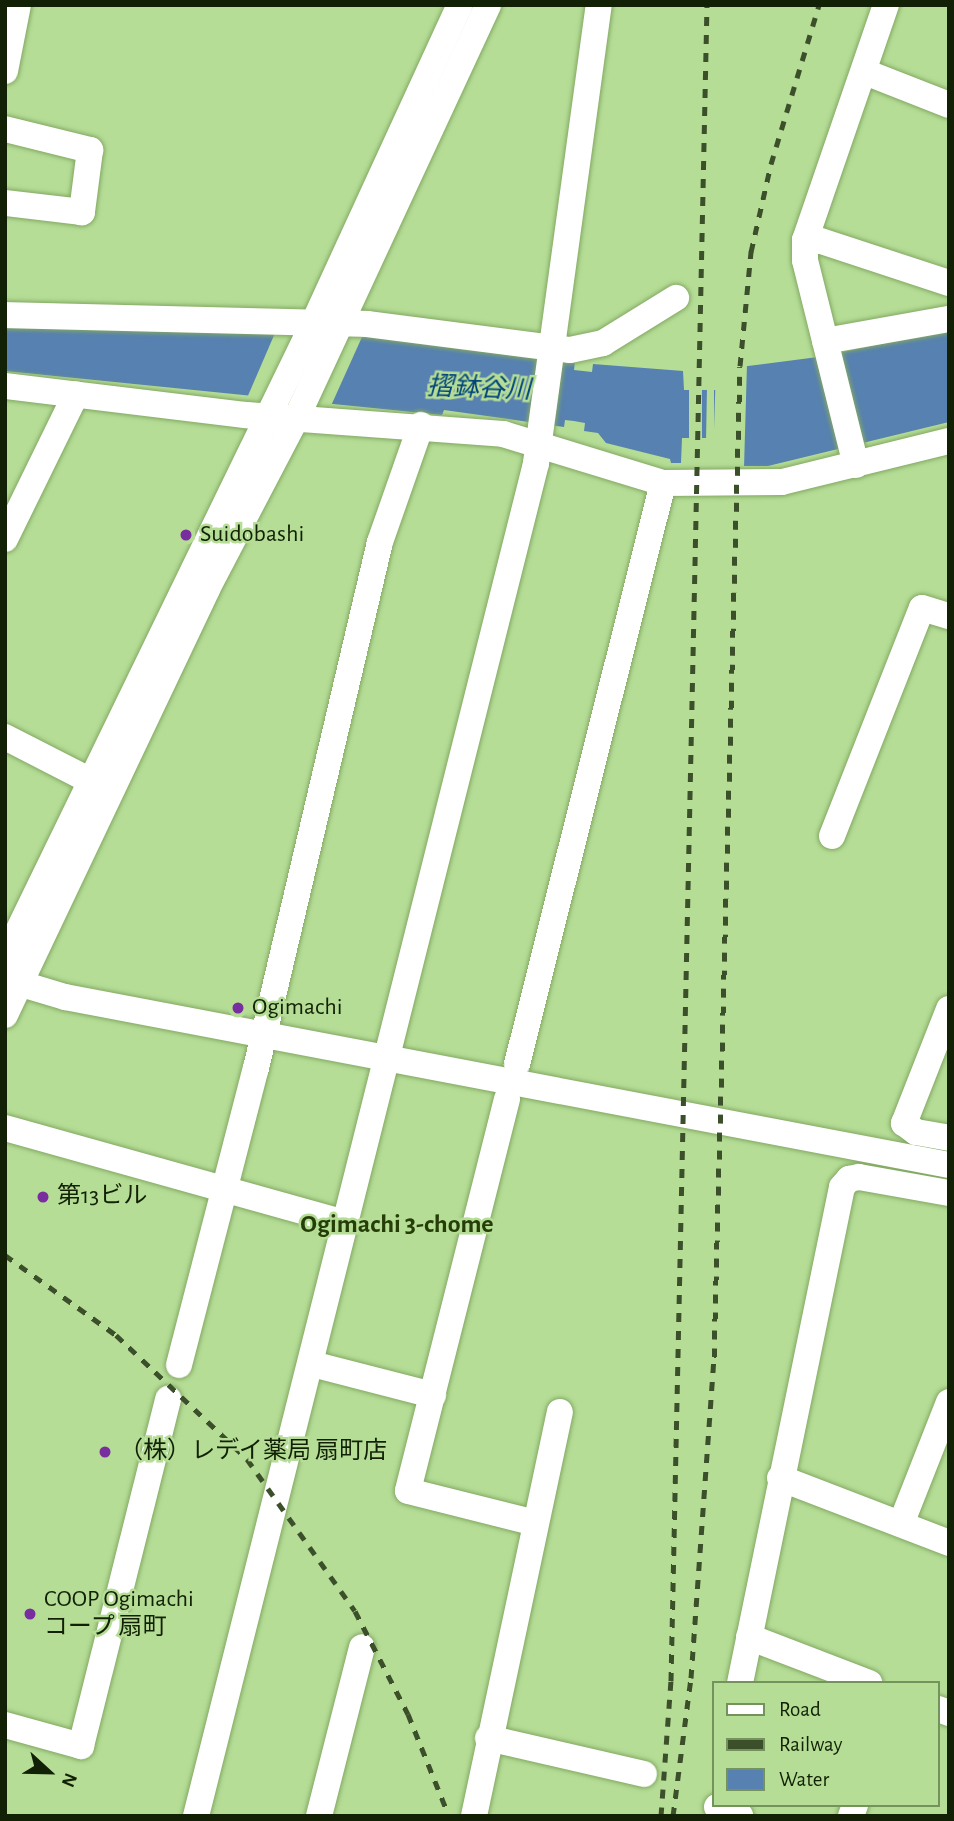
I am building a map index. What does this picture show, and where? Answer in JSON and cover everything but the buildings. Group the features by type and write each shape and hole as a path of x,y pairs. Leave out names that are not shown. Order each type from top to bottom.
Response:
{"street":[{"path":"5,71 18,5"},
{"path":"10,986 206,589 323,328 460,5"},
{"path":"323,328 488,5"},
{"path":"196,1816 313,1364 345,1223 541,434 599,5"},
{"path":"854,456 805,260 805,240 810,217 865,72 886,5"},
{"path":"865,72 949,105"},
{"path":"5,129 90,150 82,212 5,203"},
{"path":"805,240 821,241 949,283"},
{"path":"5,315 323,328 554,352 603,343 676,298"},
{"path":"826,346 949,319"},
{"path":"5,386 285,410 428,427 541,434 663,482 782,482 854,456 949,441"},
{"path":"5,539 76,394"},
{"path":"5,1015 10,986 10,949 89,780 285,410"},
{"path":"179,1365 226,1188 380,542 428,427"},
{"path":"517,1064 663,482"},
{"path":"832,836 922,608 949,616"},
{"path":"5,737 89,780"},
{"path":"10,986 949,1165"},
{"path":"949,1009 904,1122 916,1132 949,1138"},
{"path":"507,1100 408,1491 535,1522"},
{"path":"5,1128 345,1223"},
{"path":"740,1681 780,1478 842,1187 849,1179 859,1177 949,1193"},
{"path":"313,1364 433,1395"},
{"path":"5,1725 81,1746 168,1399"},
{"path":"901,1524 949,1402"},
{"path":"474,1816 488,1738 560,1412"},
{"path":"780,1478 949,1543"},
{"path":"749,1637 864,1681"},
{"path":"319,1816 362,1647"},
{"path":"488,1738 644,1774"}],"water":[{"name":"摺鉢谷川","path":"5,326 446,339 575,361 574,370 592,372 593,364 683,371 684,390 716,390 716,370 818,357 949,330 949,422 768,466 715,466 715,438 682,438 681,463 671,463 670,459 606,443 598,433 584,431 585,423 574,421 565,420 564,427 444,410 442,415 5,371"}],"pier":[{"path":"275,333 362,337 330,408 247,398"},
{"path":"747,364 744,468 714,467 715,440 706,440 707,387 714,388 714,429 716,366"},
{"path":"689,387 702,387 702,441 689,441"}],"railway":[{"path":"661,1816 671,1681 707,5"},
{"path":"673,1816 691,1678 714,1357 740,366 751,252 771,164 819,5"},
{"path":"5,1255 116,1335 247,1459 355,1611 408,1714 449,1816"}],"place":[{"name":"Suidobashi","path":"186,535"},
{"name":"Ogimachi","path":"238,1008"},
{"name":"第13ビル","path":"43,1197"},
{"name":"（株）レデイ薬局 扇町店","path":"105,1452"},
{"name":"COOP Ogimachi コープ 扇町","path":"30,1614"}],"district":[{"name":"Ogimachi 3-chome","path":"397,1225"}]}
